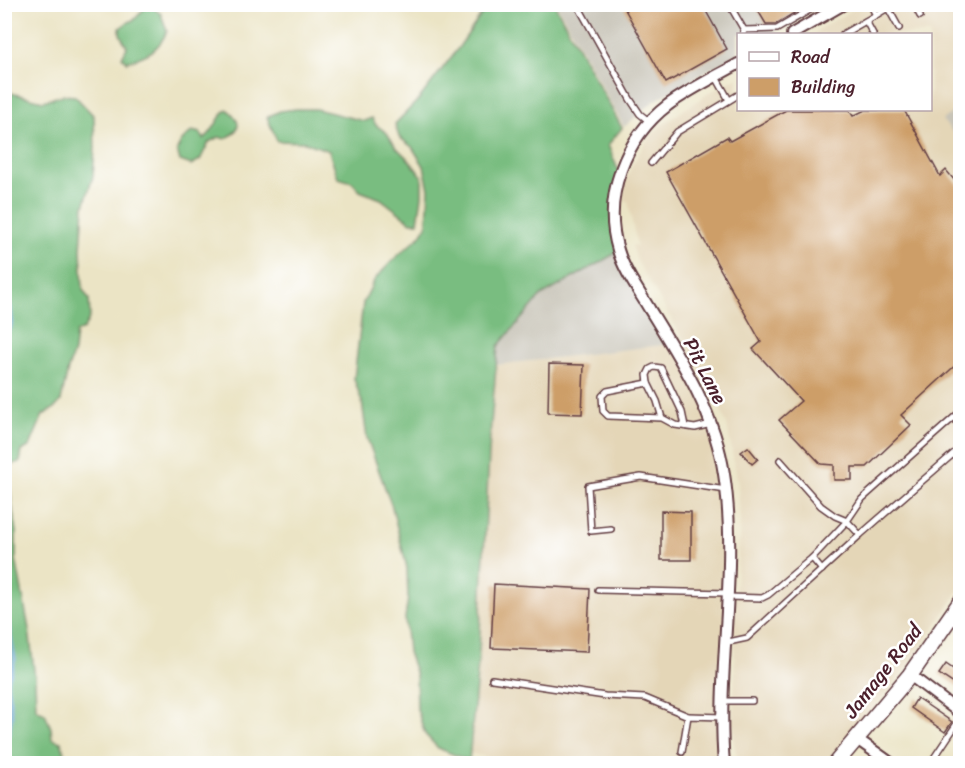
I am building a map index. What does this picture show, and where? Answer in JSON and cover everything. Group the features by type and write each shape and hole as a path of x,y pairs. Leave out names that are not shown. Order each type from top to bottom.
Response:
{"street":[{"path":"794,33 844,4"},
{"name":"Pit Lane","path":"724,764 723,701 728,534 726,490 716,439 702,398 618,252 613,214 619,172 630,150 650,122 668,105 737,65"},
{"name":"Jamage Road","path":"835,764 910,675 960,603"},
{"path":"910,675 960,713"},
{"path":"857,739 892,764"}],"lane":[{"path":"578,4 630,99 640,114 650,122"},
{"path":"729,4 744,32 777,29 820,4"},
{"path":"870,4 876,15"},
{"path":"848,33 894,4"},
{"path":"914,4 920,16"},
{"path":"888,8 899,28"},
{"path":"866,21 872,33"},
{"path":"716,76 729,100"},
{"path":"651,163 677,132 737,96"},
{"path":"662,418 647,375 650,369 658,367 661,368 682,412 685,426"},
{"path":"648,383 607,391 602,396 603,411 608,416 662,418 675,425 695,428 711,424"},
{"path":"598,590 762,598 812,558 847,521 862,499 960,412"},
{"path":"724,644 747,639 960,448"},
{"path":"780,460 821,506 847,521 860,536"},
{"path":"611,529 591,531 588,486 641,477 726,490"},
{"path":"812,558 822,570"},
{"path":"492,679 605,696 645,698 688,716 723,717"},
{"path":"723,701 752,701"},
{"path":"682,752 688,716"},
{"path":"930,764 960,719"}],"shaded area":[{"path":"557,5 824,5 772,33 737,33 737,54 654,101 624,127"},
{"path":"860,5 960,5 960,107 943,120 960,140 960,589 905,671 825,763 739,763 734,743 733,714 734,619 740,521 738,484 727,425 713,390 637,261 632,245 637,246 628,202 624,201 625,183 632,165 649,138 662,125 709,93 737,78 737,111 932,111 932,33 815,33"},
{"path":"960,107 960,140 942,120"},
{"path":"618,252 671,344 496,365 498,346 541,296"},
{"path":"671,344 702,398 724,473 724,763 515,764 470,753 479,653 490,435 496,365"}],"green space":[{"path":"149,5 161,14 167,31 160,44 151,52 127,62 122,57 127,47 120,34 120,28"},
{"path":"488,5 555,5 622,128 608,145 619,172 615,192 618,252 541,296 498,346 490,435 479,653 469,761 438,748 425,734 417,709 416,675 408,652 405,618 408,598 407,568 392,507 367,438 362,402 354,379 363,303 375,279 421,235 427,225 429,189 424,166 412,147 399,137 395,124 419,99"},
{"path":"4,88 11,93 43,101 63,95 75,96 94,116 93,176 84,206 81,249 83,290 89,299 90,316 84,329 76,332 74,351 61,401 55,408 43,415 30,446 22,451 20,462 9,465 8,475 16,532 16,559 29,629 35,678 36,709 45,713 51,728 52,739 61,742 68,763 5,763"},
{"path":"227,109 237,121 235,132 225,139 219,137 209,142 200,160 191,165 180,161 177,150 181,142 192,131 200,133 204,139"},
{"path":"316,109 364,121 372,118 422,177 418,222 411,222 381,199 360,191 352,182 338,178 329,151 305,142 277,141 267,117 280,111"}],"building":[{"path":"622,4 702,4 727,49 666,83"},
{"path":"754,4 809,4 776,24 766,24"},
{"path":"784,111 850,111 853,116 863,111 905,111 940,176 946,170 960,187 960,361 901,415 911,425 867,467 852,467 852,480 834,480 834,465 821,464 779,420 801,401 753,349 761,342 666,172 727,137 730,141"},
{"path":"549,364 584,365 582,414 548,413"},
{"path":"748,447 758,459 752,464 741,452"},
{"path":"661,511 691,512 691,560 661,560"},
{"path":"494,584 590,589 587,652 491,648"},
{"path":"946,664 960,674 960,688 939,674"},
{"path":"917,698 952,722 945,732 911,708"}],"waterway":[{"path":"4,226 11,247 9,255 4,257"},
{"path":"4,288 12,320 10,329 4,333"},
{"path":"4,603 15,659 7,684 12,716 5,748 9,764"}]}
